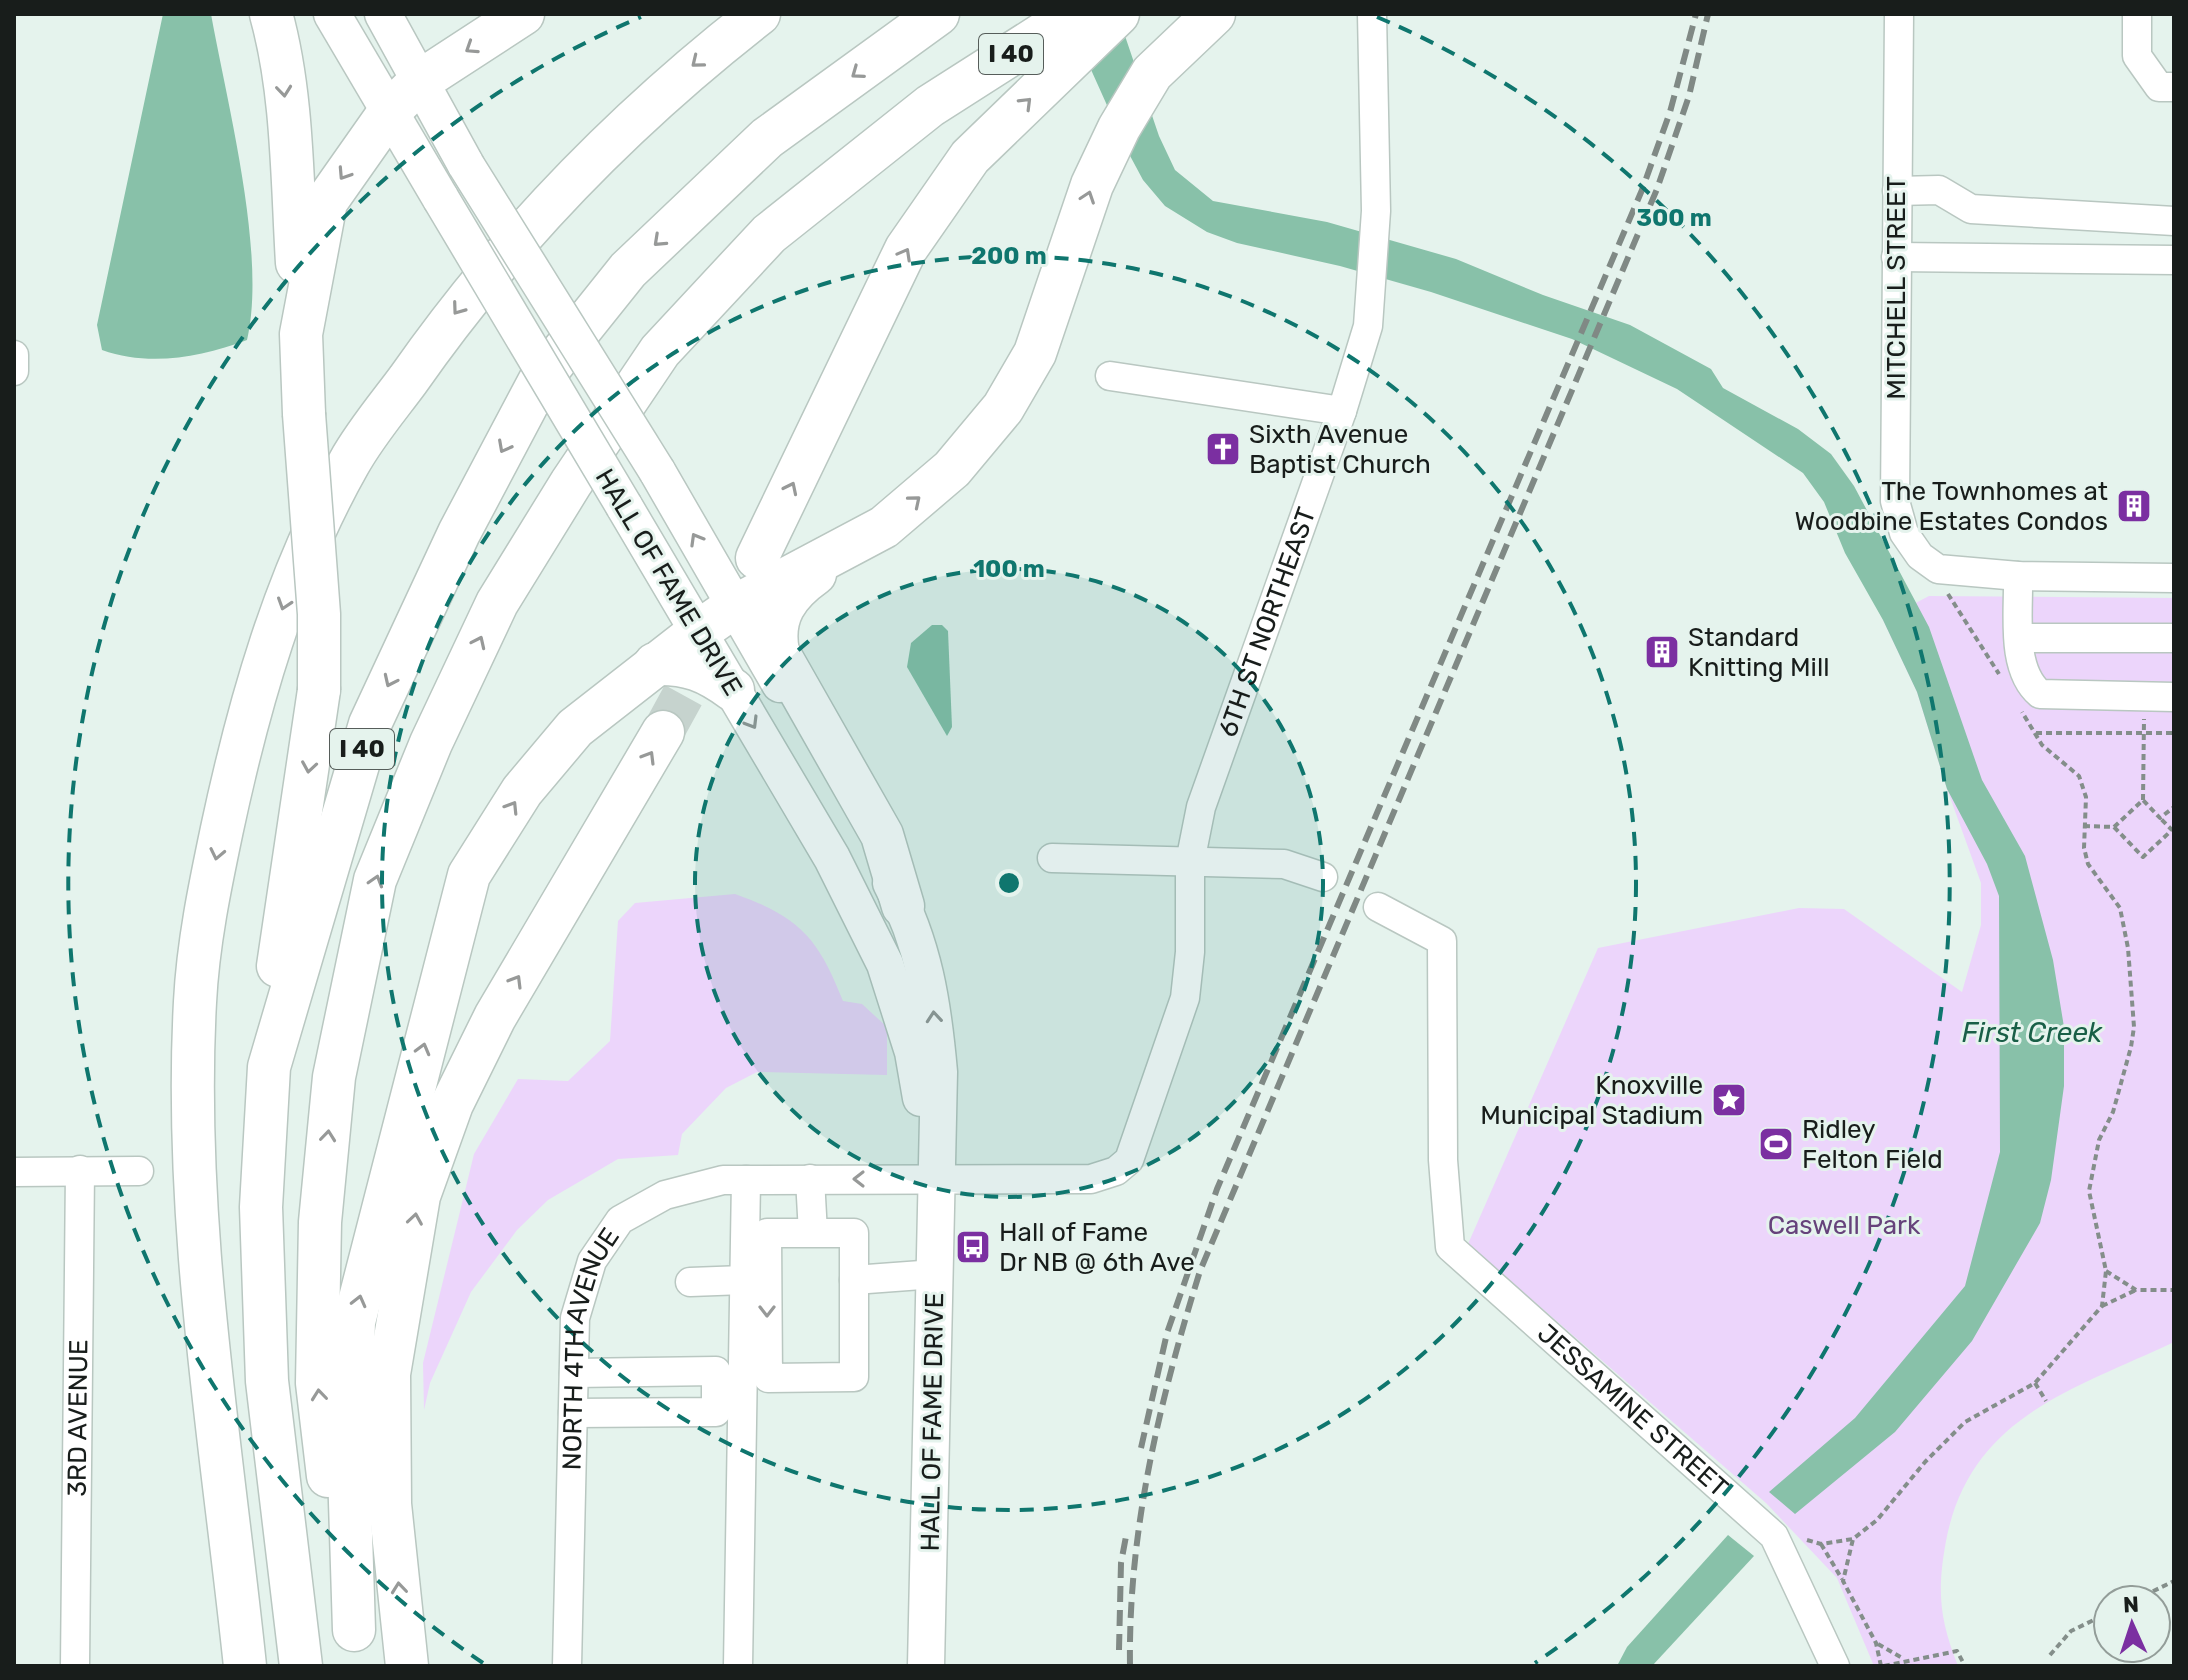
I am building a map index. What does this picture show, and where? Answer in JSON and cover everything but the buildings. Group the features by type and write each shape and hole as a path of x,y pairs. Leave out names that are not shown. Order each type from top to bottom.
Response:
{"highway":[{"path":"269,1067 280,937 310,764 319,690 319,614 304,414 291,160 278,38 271,14"},
{"path":"301,334 326,202 390,111 420,81 523,14"},
{"path":"245,1666 198,1247 195,1002 203,920 249,717 288,591 350,461 455,312 571,180 689,68 759,14"},
{"name":"I 40","path":"357,1648 337,1550 317,1383 320,1222 334,1077 375,880 431,743 497,603 571,483 660,351 769,234 943,97 1049,30 1081,14"},
{"path":"757,558 906,249 970,157 1118,14"},
{"path":"357,1648 349,1470 354,1322 469,875 522,791 575,728 735,606 884,527 952,469 1003,408 1035,353 1092,185 1119,128 1152,73 1214,14"},
{"name":"I 40","path":"301,1666 267,1381 261,1207 269,1067 370,724 459,533 540,380 628,270 767,138 929,20"},
{"path":"862,539 787,597 780,610 775,638 785,668 882,835 903,906"},
{"path":"655,664 691,666 710,673 733,690"},
{"path":"407,1666 390,1504 389,1374 419,1196 452,1104 495,1017 663,732"}],"main road":[{"name":"HALL OF FAME DRIVE","path":"332,14 832,858 885,964 913,1052 937,1178"},
{"name":"HALL OF FAME DRIVE","path":"383,14 466,165 657,471 735,606 903,906 932,992 939,1072 926,1666"}],"street":[{"name":"6TH ST NORTHEAST","path":"1116,1171 1129,1160 1185,998 1190,952 1190,862 1201,807 1342,411 1368,326 1376,211 1372,14"},
{"name":"MITCHELL STREET","path":"1899,14 1895,501 1904,533 1929,562"},
{"path":"2137,14 2137,56 2159,87 2174,87"},
{"path":"1897,191 1939,190 1971,209 2174,221"},
{"path":"1896,257 2174,260"},
{"path":"1110,376 1342,411"},
{"path":"1929,562 2018,576 2174,578"},
{"path":"2018,576 2024,672 2040,694 2174,697"},
{"path":"2020,638 2174,638"},
{"path":"1052,858 1284,864 1323,877"},
{"name":"JESSAMINE STREET","path":"1378,907 1442,941 1443,1160 1447,1240 1450,1247 1774,1536 1835,1666"},
{"name":"3RD AVENUE","path":"75,1666 80,1170"},
{"path":"14,1172 139,1171"},
{"name":"NORTH 4TH AVENUE","path":"567,1666 575,1318 592,1261 620,1220 665,1195 723,1180 1091,1179 1116,1171"},
{"path":"810,1179 813,1233"},
{"path":"573,1413 716,1412 728,1371 744,1280 746,1180"},
{"path":"767,1233 813,1233 854,1233 854,1377 768,1378 767,1233"},
{"path":"854,1280 935,1274"},
{"path":"690,1282 744,1280"},
{"path":"574,1373 728,1371"},
{"path":"728,1371 738,1666"}],"path":[{"path":"1929,562 1953,605 2006,685"},
{"path":"2084,826 2114,827 2143,857 2172,830 2143,800 2144,697"},
{"path":"2021,709 2051,755 2069,764 2079,776 2086,797 2084,826 2088,864 2120,908 2125,927 2134,1027 2126,1070 2090,1176 2089,1202 2106,1271 2102,1306"},
{"path":"2035,733 2174,733"},
{"path":"2114,827 2143,800"},
{"path":"2160,818 2174,807"},
{"path":"2106,1271 2136,1290"},
{"path":"1807,1540 1821,1544 1853,1539 1877,1520 1965,1422 2035,1383 2102,1306 2136,1290 2174,1290"},
{"path":"2035,1383 2046,1401"},
{"path":"1843,1581 1853,1539"},
{"path":"1821,1544 1876,1643 1882,1666 1904,1659 1957,1651 1965,1666"},
{"path":"2050,1655 2071,1631 2092,1621"},
{"path":"1876,1643 1904,1659"}],"green space":[{"name":"Caswell Park","path":"1929,596 2174,598 2174,1342 2064,1393 2002,1436 1978,1464 1959,1499 1946,1541 1941,1574 1943,1618 1958,1666 1874,1666 1837,1578 1766,1503 1468,1244 1598,948 1799,908 1844,909 1962,992 1981,925 1981,883 1917,692 1883,620"},
{"path":"735,894 776,912 804,932 825,961 843,1001 862,1004 887,1027 887,1075 757,1072 726,1088 682,1134 678,1155 618,1159 548,1200 517,1230 471,1292 430,1383 424,1410 423,1363 474,1154 518,1079 568,1081 610,1041 618,921 635,903"}],"water":[{"path":"163,14 211,14 249,223 252,305 247,340 194,355 157,359 102,350 97,325"},
{"name":"First Creek","path":"1066,14 1124,33 1159,136 1175,170 1213,201 1327,222 1456,259 1543,295 1630,325 1711,369 1723,388 1798,429 1831,454 1854,486 1929,627 1982,780 2025,856 2053,960 2064,1027 2064,1086 2051,1180 2040,1223 1972,1341 1895,1432 1795,1514 1769,1492 1855,1418 1965,1286 2000,1152 1999,896 1987,864 1947,789 1917,692 1883,620 1845,553 1824,502 1803,473 1677,389 1572,339 1431,292 1340,266 1237,243 1207,232 1165,206 1143,180 1128,152"},
{"path":"932,625 942,625 948,631 952,727 947,736 907,667 911,643"},
{"path":"1728,1535 1754,1556 1652,1666 1617,1666 1627,1647"}],"tunnel":[{"path":"663,732 714,639"}],"railway":[{"path":"1141,1448 1167,1333 1217,1189 1642,190 1670,112 1696,14"},
{"path":"1130,1666 1134,1565 1149,1466 1172,1368 1200,1271 1657,189 1689,96 1708,14"},
{"path":"1119,1650 1121,1563 1127,1531"}],"place":[{"name":"Sixth Avenue Baptist Church","path":"1223,449"},
{"name":"The Townhomes at Woodbine Estates Condos","path":"2134,506"},
{"name":"Standard Knitting Mill","path":"1662,652"},
{"name":"Knoxville Municipal Stadium","path":"1729,1100"},
{"name":"Ridley Felton Field","path":"1776,1144"},
{"name":"Hall of Fame Dr NB @ 6th Ave","path":"973,1247"}]}
